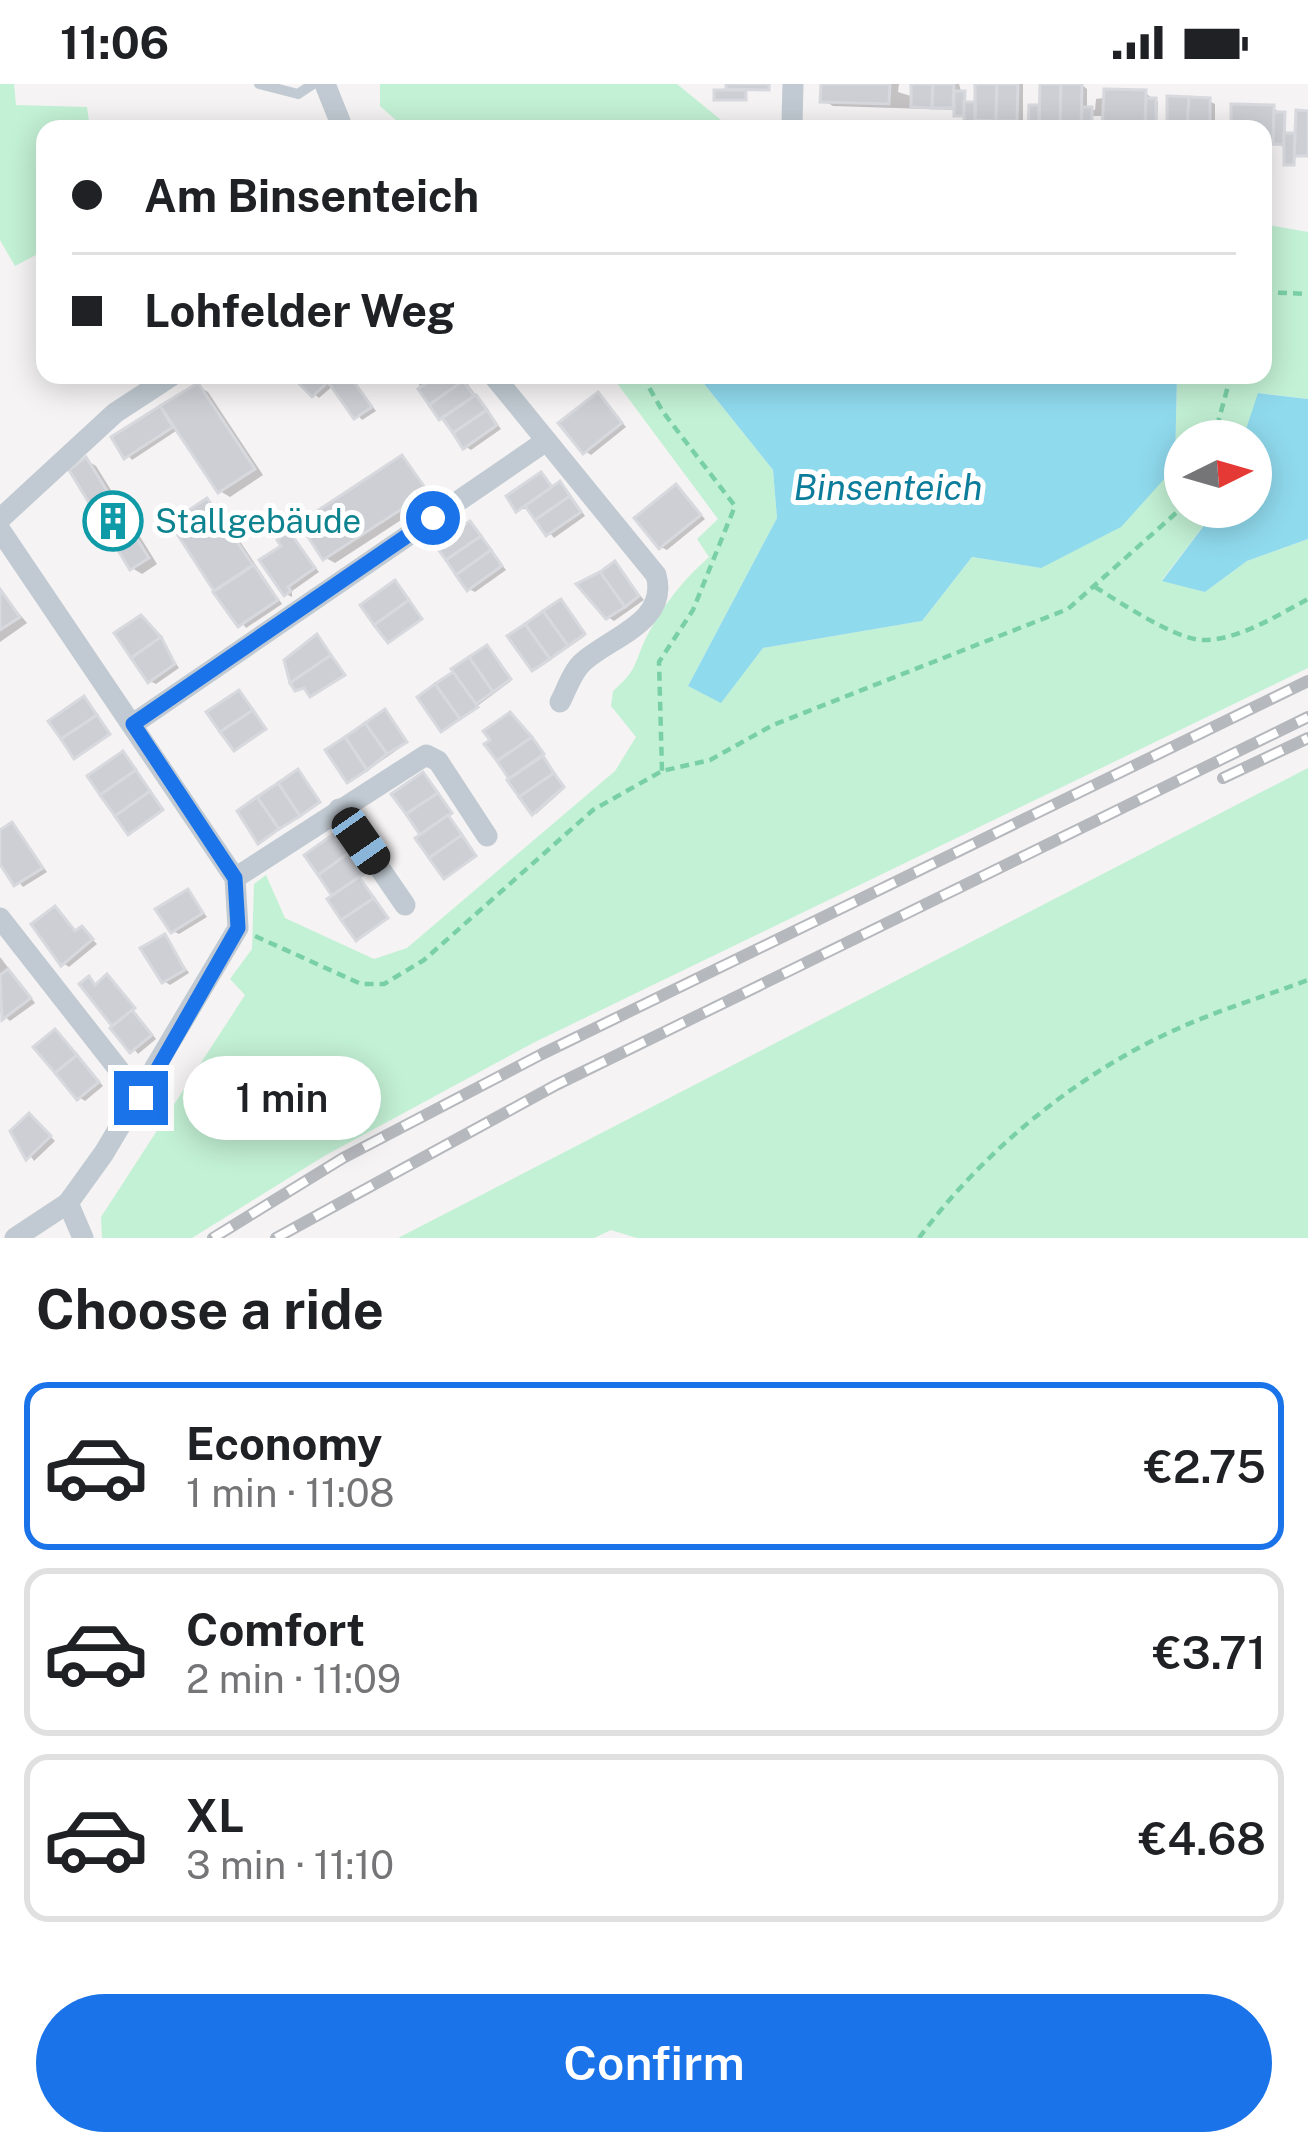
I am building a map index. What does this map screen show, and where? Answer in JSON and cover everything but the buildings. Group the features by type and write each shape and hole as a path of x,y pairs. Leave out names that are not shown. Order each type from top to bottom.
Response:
{"street":[{"path":"325,84 339,120"},
{"path":"792,120 793,84"},
{"path":"0,519 115,413 159,384"},
{"path":"500,384 656,574 660,589 658,604 648,616 579,665 560,703"},
{"path":"133,724 546,441"},
{"path":"0,530 235,878 238,928 141,1098 68,1203 15,1238"},
{"path":"235,878 426,754 438,761 487,836"},
{"path":"339,809 405,905"},
{"path":"0,918 141,1098"},
{"path":"68,1203 83,1238"}],"lane":[{"path":"259,84 298,94 313,84"}],"path":[{"path":"1272,292 1308,294"},
{"path":"647,384 735,506 722,550 693,610 659,662 662,771"},
{"path":"1219,420 1229,384"},
{"path":"238,928 361,983 384,983 424,960 592,810 662,771 710,760 773,724 977,649 1068,609 1164,524"},
{"path":"1094,586 1142,616 1202,640 1261,624 1308,599"},
{"path":"920,1238 995,1154 1057,1100 1175,1029 1308,980"}],"green space":[{"path":"0,84 14,84 16,105 87,107 89,120 36,120 36,255 15,266 0,240"},
{"path":"380,84 677,84 721,120 396,120 380,106"},
{"path":"1272,226 1308,232 1308,399 1259,393 1249,420 1176,420 1177,384 1272,384"},
{"path":"618,384 704,384 773,470 777,518 688,686 721,702 763,648 922,621 972,557 1041,568 1164,475 1164,528 1202,528 1162,580 1205,592 1247,561 1308,539 1308,668 535,1042 326,1155 192,1238 102,1238 101,1217 245,995 230,979 252,949 254,884 266,875 285,918 374,959 407,948 615,771 636,737 611,706 613,691 632,670 668,602 709,557 697,539 718,519"},
{"path":"1308,768 1308,1238 637,1238 611,1230 594,1238 398,1238"}],"water":[{"name":"Binsenteich","path":"704,384 1177,384 1176,420 1164,420 1164,479 1121,527 1041,568 972,557 922,621 763,648 721,703 688,686 777,518 773,470"},
{"path":"1258,393 1308,399 1308,539 1247,561 1205,592 1162,581 1202,528 1272,528 1272,420 1249,420"}],"railway":[{"path":"213,1238 343,1158 542,1054 1308,681"},
{"path":"276,1238 556,1085 1308,717"},
{"path":"1223,778 1308,738"}],"place":[{"name":"Stallgebäude","path":"113,521"}],"route":[{"path":"141,1098 238,928 240,905 235,878 133,724 433,518"}]}
